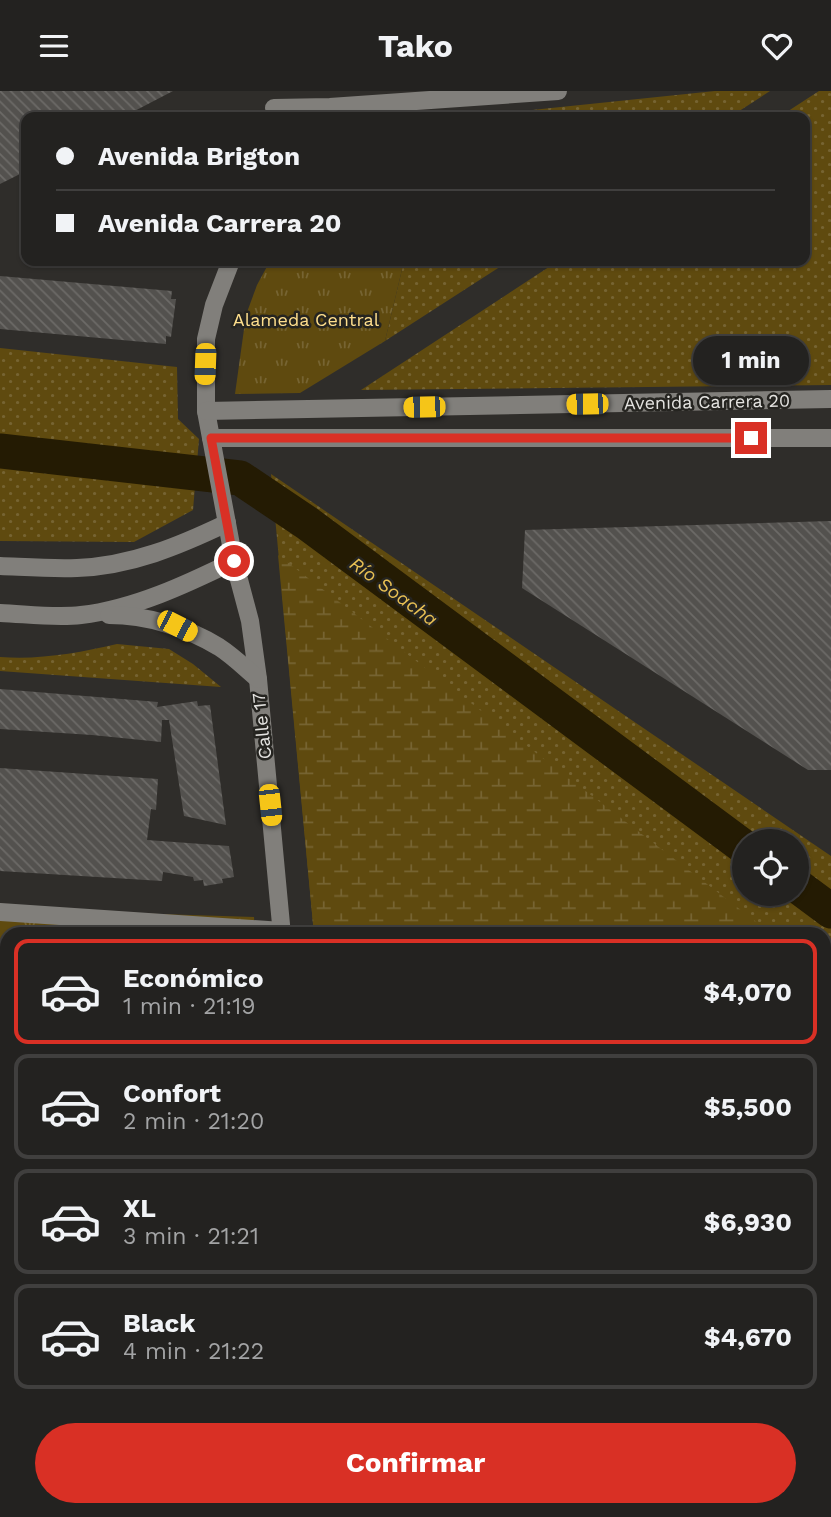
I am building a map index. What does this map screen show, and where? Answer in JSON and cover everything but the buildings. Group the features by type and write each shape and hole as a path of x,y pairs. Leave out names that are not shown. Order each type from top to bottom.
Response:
{"street":[{"path":"274,106 330,107 558,91"},
{"path":"211,438 206,411 206,339 214,305 229,266"},
{"name":"Avenida Carrera 20","path":"206,411 831,399"},
{"name":"Avenida Carrera 20","path":"211,438 831,438"},
{"name":"Calle 17","path":"211,438 234,561 250,621 281,927"},
{"path":"0,566 78,568 134,560 185,544 227,523"},
{"path":"81,615 142,600 194,581 234,561"},
{"path":"0,613 129,615 177,626 220,648 258,679"},
{"path":"0,912 201,927"}],"green space":[{"path":"715,91 770,91 738,112 513,112"},
{"path":"819,91 831,91 831,385 361,390 550,266 810,266 810,112 787,112"},
{"name":"Alameda Central","path":"267,266 403,266 385,341 300,393 235,394 246,315"},
{"path":"403,266 501,266 385,341"},
{"path":"0,348 177,367 178,419 199,439 193,510 134,542 0,541"},
{"path":"271,474 791,829 732,829 732,906 809,906 809,841 831,856 831,927 313,927"},
{"path":"278,555 732,903 732,906 763,927 313,927"},
{"path":"117,644 169,649 221,687 0,671 0,657 59,655"},
{"path":"0,909 254,917 255,927 0,927"}],"waterway":[{"name":"Río Soacha","path":"0,451 240,478 307,523 732,838"},
{"name":"Río Soacha","path":"809,895 831,911"}],"route":[{"path":"234,561 211,438 751,438"}]}
